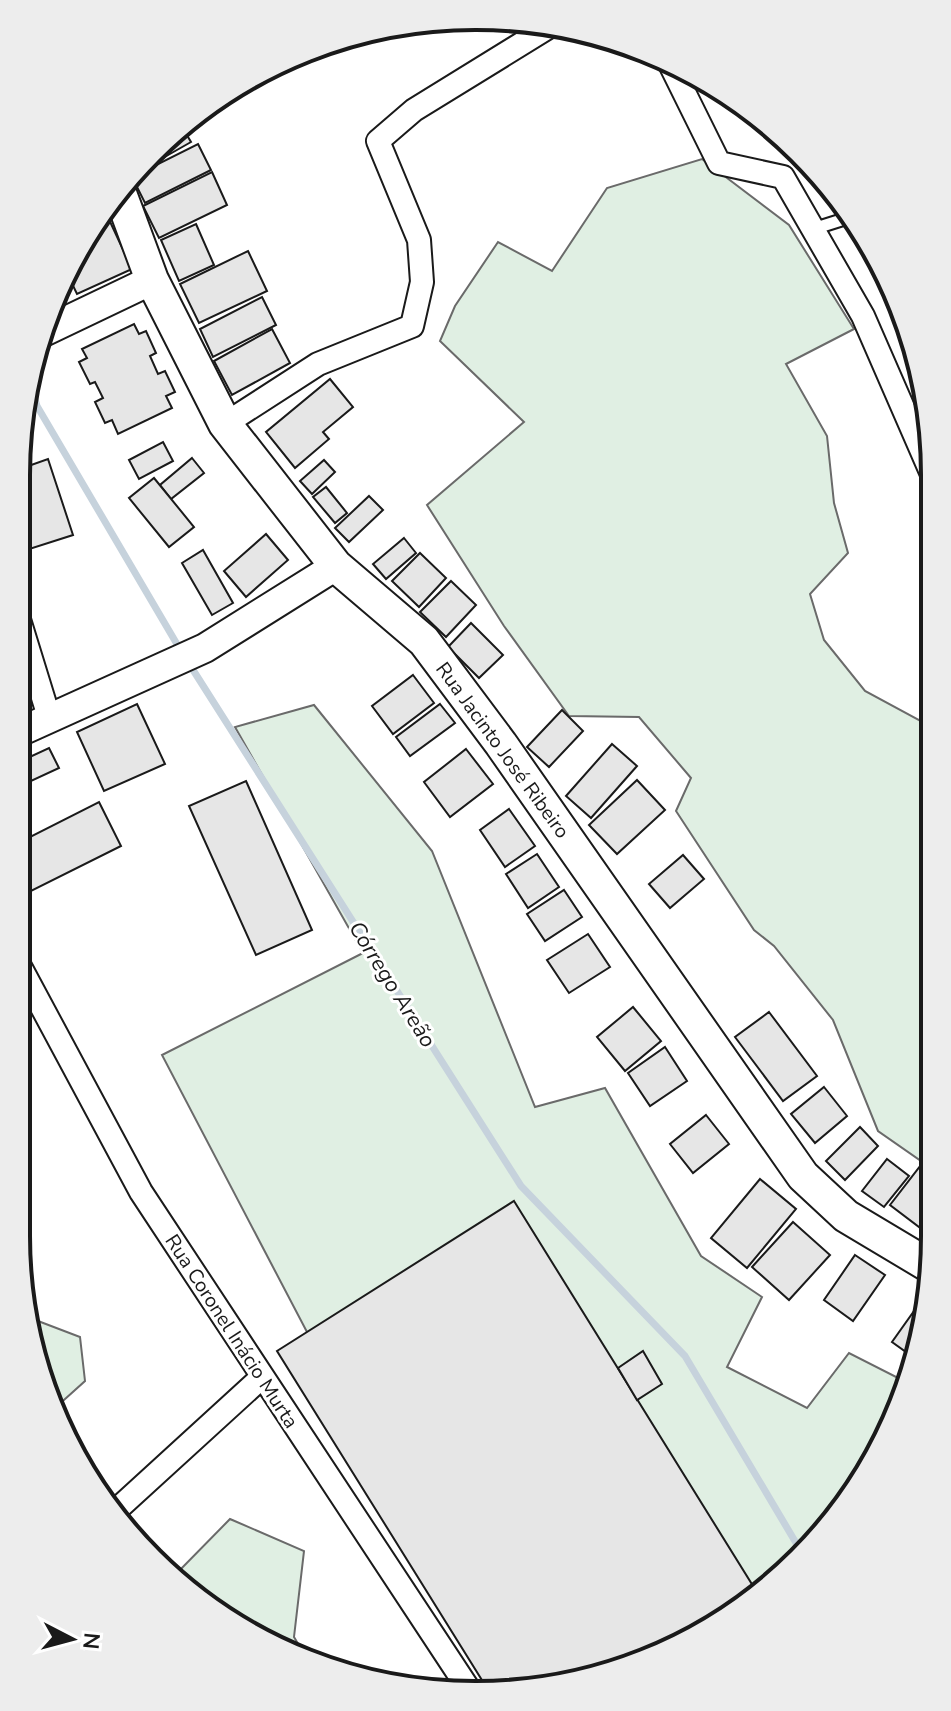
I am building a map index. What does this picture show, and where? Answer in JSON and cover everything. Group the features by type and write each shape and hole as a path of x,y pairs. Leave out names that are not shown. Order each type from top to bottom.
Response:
{"main road":[{"name":"Rua Jacinto José Ribeiro","path":"123,202 152,280 225,424 336,566 424,641 501,744 803,1176 846,1216 920,1260"}],"street":[{"path":"225,424 318,364 412,326 422,282 419,240 378,141 414,110 537,34"},
{"path":"677,78 719,163 783,177 863,316 917,419"},
{"path":"56,326 152,280"},
{"path":"30,726 205,648 336,566"},
{"path":"30,655 49,717"},
{"name":"Rua Coronel Inácio Murta","path":"30,1006 141,1192 463,1681"},
{"path":"121,1506 262,1377"}],"lane":[{"path":"812,230 841,220"}],"green space":[{"path":"702,159 789,225 854,329 786,364 827,436 834,503 848,553 810,594 824,640 865,691 921,721 921,1161 878,1131 833,1020 774,946 754,930 676,811 691,778 639,717 569,716 504,626 427,505 524,422 440,341 455,306 498,242 552,271 607,188"},
{"path":"314,705 432,851 535,1107 605,1088 701,1256 762,1297 727,1367 807,1408 849,1353 897,1378 875,1433 829,1507 791,1551 748,1588 307,1332 162,1055 363,953 235,727"},
{"path":"39,1321 80,1337 85,1381 62,1401 45,1351"},
{"path":"230,1519 304,1551 294,1637 298,1644 228,1606 181,1569"}],"building":[{"path":"188,136 191,142 161,159"},
{"path":"198,144 211,170 145,203 137,187 155,165"},
{"path":"212,172 227,205 159,238 143,206"},
{"path":"110,221 132,269 77,294 73,285 76,278"},
{"path":"196,224 214,265 179,281 161,240"},
{"path":"248,251 267,291 199,323 180,284"},
{"path":"262,297 276,325 213,357 200,329"},
{"path":"134,324 139,334 146,331 156,353 150,356 158,374 165,371 175,392 166,396 172,408 118,434 112,420 105,423 95,402 103,398 95,382 90,384 79,362 87,358 82,349"},
{"path":"272,329 290,363 232,395 214,361"},
{"path":"330,379 353,407 323,432 329,439 295,468 266,432"},
{"path":"163,442 173,461 139,479 129,460"},
{"path":"192,458 204,473 171,499 160,485"},
{"path":"48,459 73,535 30,549 30,476 30,465"},
{"path":"324,460 335,472 312,494 300,481"},
{"path":"154,478 194,527 169,547 129,498"},
{"path":"326,487 347,513 335,523 313,497"},
{"path":"369,496 383,510 349,542 335,528"},
{"path":"266,534 288,560 246,597 224,571"},
{"path":"404,538 416,553 386,579 373,564"},
{"path":"203,550 233,603 212,615 182,563"},
{"path":"420,553 446,578 419,607 392,581"},
{"path":"451,581 476,605 446,637 420,612"},
{"path":"471,623 503,655 479,678 448,647"},
{"path":"413,675 434,703 393,734 372,706"},
{"path":"137,704 165,764 104,791 77,732"},
{"path":"440,704 455,723 410,756 396,737"},
{"path":"562,710 583,731 549,767 527,747"},
{"path":"612,744 637,766 591,818 566,796"},
{"path":"49,748 59,768 31,781 30,757"},
{"path":"466,749 493,784 450,817 424,782"},
{"path":"637,780 665,810 617,854 589,825"},
{"path":"246,781 312,930 256,955 189,806"},
{"path":"99,802 121,846 30,892 30,837"},
{"path":"509,809 535,846 505,867 480,830"},
{"path":"537,854 559,887 528,908 506,874"},
{"path":"683,855 704,879 670,908 649,884"},
{"path":"564,890 582,917 545,941 527,914"},
{"path":"588,934 610,967 569,993 547,960"},
{"path":"633,1007 661,1041 625,1071 597,1037"},
{"path":"769,1012 817,1076 783,1101 735,1037"},
{"path":"665,1047 687,1081 650,1106 628,1073"},
{"path":"824,1087 847,1116 815,1143 791,1114"},
{"path":"706,1115 729,1144 693,1173 670,1144"},
{"path":"860,1127 878,1146 845,1180 826,1161"},
{"path":"887,1159 909,1176 884,1207 862,1191"},
{"path":"921,1165 921,1228 890,1205"},
{"path":"760,1179 796,1209 747,1268 711,1238"},
{"path":"514,1201 752,1585 723,1606 673,1635 619,1657 534,1677 482,1681 277,1351"},
{"path":"793,1222 830,1255 789,1300 752,1267"},
{"path":"855,1255 885,1275 853,1321 824,1300"},
{"path":"914,1311 906,1352 892,1342"},
{"path":"643,1351 662,1384 637,1400 618,1368"}],"waterway":[{"name":"Córrego Areão","path":"36,404 181,651"},
{"name":"Córrego Areão","path":"188,662 521,1186 685,1356 797,1544"}]}
